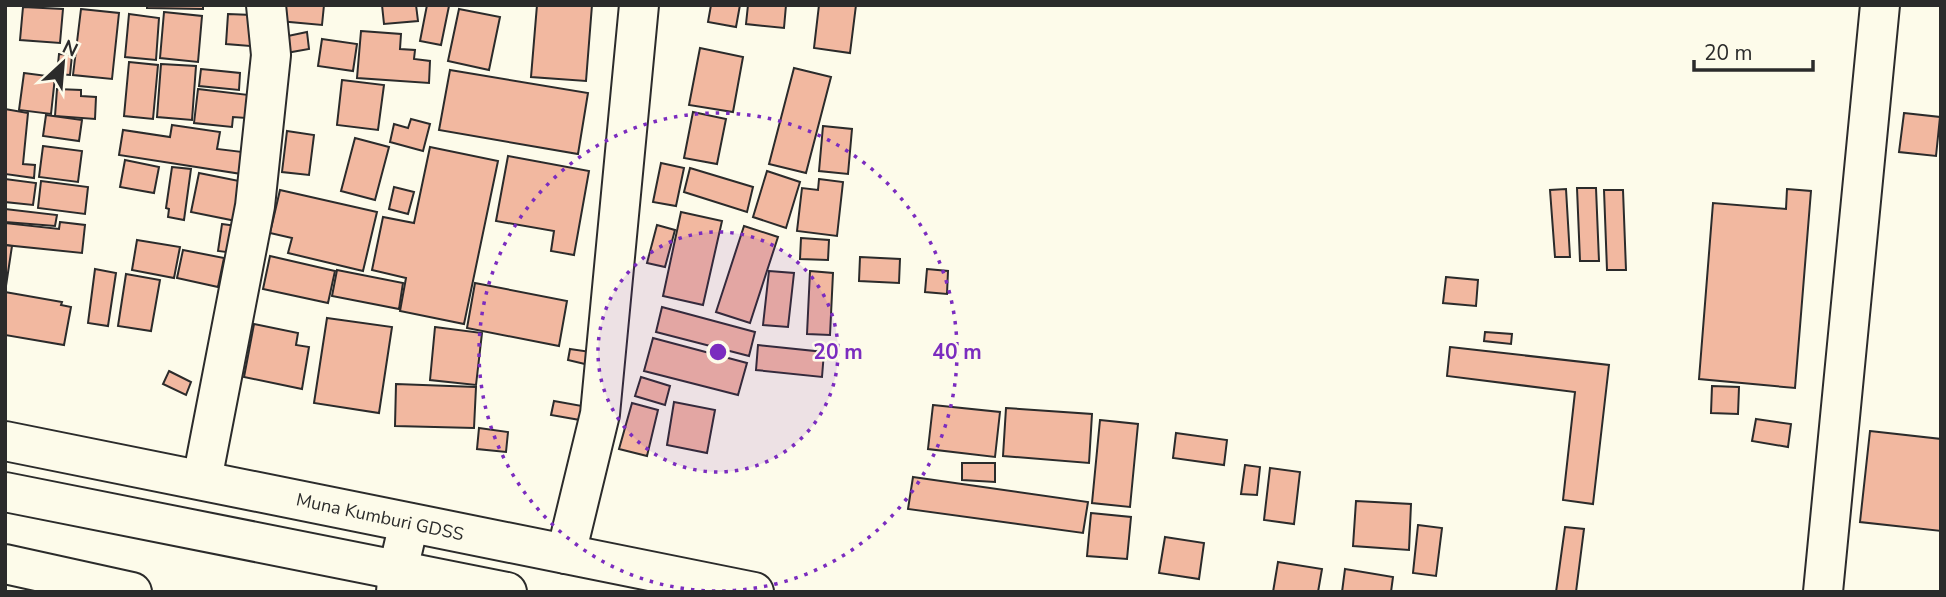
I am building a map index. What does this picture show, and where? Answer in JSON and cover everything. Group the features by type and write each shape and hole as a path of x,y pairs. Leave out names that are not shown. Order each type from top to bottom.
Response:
{"main road":[{"path":"202,480 255,206 271,55 266,5"},
{"path":"566,554 600,414 639,5"},
{"path":"1823,592 1880,5"},
{"name":"Muna Kumburi GDSS","path":"5,440 754,592"},
{"path":"5,492 397,581 507,592"},
{"path":"397,581 409,523"},
{"path":"5,564 132,592"}],"building":[{"path":"147,5 203,5 203,9 147,8"},
{"path":"280,5 324,5 322,25 279,21"},
{"path":"382,5 416,5 418,21 384,24"},
{"path":"427,5 449,6 441,45 420,41"},
{"path":"537,5 592,5 586,81 531,77"},
{"path":"711,5 740,5 736,27 708,22"},
{"path":"748,5 786,5 784,28 746,24"},
{"path":"819,5 856,5 850,53 814,48"},
{"path":"23,7 63,9 60,43 20,40"},
{"path":"81,9 119,13 112,79 73,75"},
{"path":"459,9 500,17 489,70 448,61"},
{"path":"164,12 202,16 198,62 160,58"},
{"path":"129,14 159,18 156,60 125,57"},
{"path":"228,14 252,15 250,46 226,44"},
{"path":"361,31 401,34 400,49 415,50 414,59 430,61 429,83 357,78"},
{"path":"307,32 309,49 286,53 283,37"},
{"path":"322,39 357,44 353,71 318,66"},
{"path":"700,48 743,57 733,112 689,105"},
{"path":"59,54 72,55 70,75 57,74"},
{"path":"129,62 158,65 153,119 124,116"},
{"path":"161,64 196,66 192,120 157,117"},
{"path":"794,68 831,77 806,173 769,164"},
{"path":"201,69 240,73 239,90 199,86"},
{"path":"450,70 588,93 578,154 439,130"},
{"path":"24,73 55,77 51,114 19,110"},
{"path":"342,80 384,85 378,130 337,125"},
{"path":"57,89 81,90 81,96 96,97 95,119 55,116"},
{"path":"198,89 249,95 246,118 233,117 232,127 194,123"},
{"path":"5,109 28,113 23,164 35,165 34,178 5,174"},
{"path":"693,112 726,119 717,164 684,158"},
{"path":"1904,113 1940,117 1936,156 1899,152"},
{"path":"46,115 82,120 79,141 43,136"},
{"path":"411,119 430,124 423,151 390,142 394,124 408,128"},
{"path":"172,125 220,132 217,149 251,153 248,175 119,155 123,130 170,137"},
{"path":"823,126 852,129 848,174 819,171"},
{"path":"287,131 314,135 309,175 282,172"},
{"path":"355,138 389,147 375,200 341,191"},
{"path":"43,146 82,151 78,182 39,177"},
{"path":"430,147 498,161 464,324 400,311 406,278 372,270 383,217 414,223"},
{"path":"508,156 589,171 574,255 551,251 554,231 496,221"},
{"path":"125,160 159,167 154,193 120,187"},
{"path":"661,163 684,168 676,206 653,202"},
{"path":"172,167 191,169 184,220 168,217 169,209 166,208"},
{"path":"690,168 753,187 747,212 684,192"},
{"path":"767,171 800,182 786,228 753,217"},
{"path":"199,173 244,182 236,221 191,212"},
{"path":"5,179 36,183 33,205 5,202"},
{"path":"819,179 843,182 837,236 797,231 802,188 818,190"},
{"path":"41,181 88,187 85,214 38,208"},
{"path":"394,187 414,192 408,214 389,209"},
{"path":"1577,188 1596,188 1599,261 1580,261"},
{"path":"1566,189 1570,257 1555,257 1550,190"},
{"path":"1787,189 1811,191 1795,388 1699,379 1713,203 1786,209"},
{"path":"280,190 377,212 363,271 288,253 292,238 270,233"},
{"path":"1604,190 1623,190 1626,270 1607,270"},
{"path":"5,209 57,215 55,226 5,222"},
{"path":"681,212 722,221 703,305 663,296"},
{"path":"60,222 85,225 82,253 5,245 5,223 59,229"},
{"path":"222,224 237,226 234,253 218,251"},
{"path":"657,225 675,230 665,267 647,263"},
{"path":"744,226 778,237 750,323 716,312"},
{"path":"801,238 829,240 828,260 800,259"},
{"path":"137,240 180,247 174,278 132,270"},
{"path":"5,245 12,246 6,286 5,285"},
{"path":"183,250 224,258 218,287 177,278"},
{"path":"270,256 335,271 328,303 263,289"},
{"path":"860,257 900,259 899,283 859,281"},
{"path":"95,269 116,273 108,326 88,323"},
{"path":"927,269 948,271 947,294 925,292"},
{"path":"337,270 403,283 399,309 332,296"},
{"path":"769,271 794,273 788,327 763,325"},
{"path":"810,271 833,273 830,335 807,334"},
{"path":"126,274 160,280 151,331 118,326"},
{"path":"1446,277 1478,280 1476,306 1443,303"},
{"path":"475,283 567,301 559,346 467,328"},
{"path":"5,292 62,302 61,305 71,307 64,345 5,335"},
{"path":"662,307 755,332 749,356 656,332"},
{"path":"327,318 392,327 379,413 314,403"},
{"path":"254,324 298,333 296,345 309,347 302,389 244,377"},
{"path":"435,327 482,333 476,385 430,380"},
{"path":"1485,332 1512,334 1511,344 1484,341"},
{"path":"653,338 747,363 738,395 644,371"},
{"path":"758,345 824,352 822,377 756,370"},
{"path":"1450,347 1609,365 1593,504 1563,500 1575,392 1447,376"},
{"path":"570,349 591,352 589,365 568,360"},
{"path":"169,371 191,382 186,395 163,384"},
{"path":"641,377 670,386 665,405 635,396"},
{"path":"396,384 476,387 474,428 395,426"},
{"path":"1712,386 1739,387 1738,414 1711,413"},
{"path":"554,401 582,406 580,420 551,415"},
{"path":"674,402 715,410 707,453 667,445"},
{"path":"632,403 658,410 647,456 619,449"},
{"path":"933,405 1000,412 995,457 928,449"},
{"path":"1006,408 1092,414 1089,463 1003,456"},
{"path":"1756,419 1791,424 1788,447 1752,441"},
{"path":"1100,420 1138,424 1130,507 1092,503"},
{"path":"479,428 508,432 506,452 477,449"},
{"path":"1870,431 1941,439 1941,531 1860,522"},
{"path":"1176,433 1227,440 1224,465 1173,458"},
{"path":"962,463 995,463 995,482 962,480"},
{"path":"1245,465 1260,467 1257,495 1241,494"},
{"path":"1270,468 1300,472 1294,524 1264,520"},
{"path":"913,477 1088,502 1083,533 908,509"},
{"path":"1356,501 1411,504 1409,550 1353,546"},
{"path":"1091,513 1131,517 1127,559 1087,556"},
{"path":"1418,525 1442,528 1436,576 1413,573"},
{"path":"1565,527 1584,529 1576,592 1556,592"},
{"path":"1165,537 1204,543 1199,579 1159,573"},
{"path":"1278,562 1322,569 1318,592 1273,592"},
{"path":"1345,569 1393,577 1391,592 1342,592"}]}
